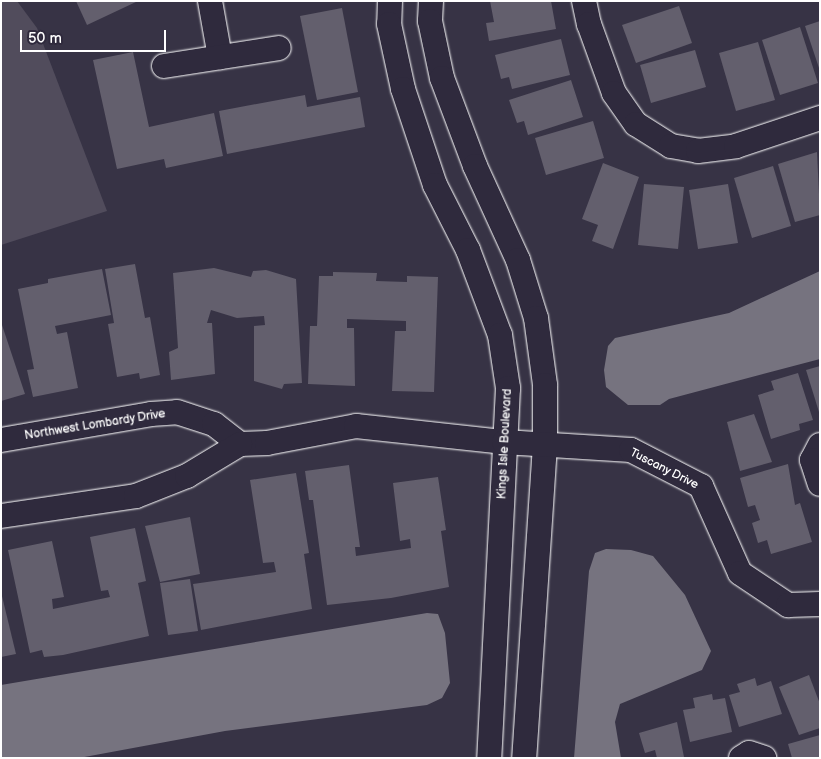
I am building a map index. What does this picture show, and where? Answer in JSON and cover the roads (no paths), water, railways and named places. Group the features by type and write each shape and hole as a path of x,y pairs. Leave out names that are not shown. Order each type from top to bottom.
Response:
{"street":[{"path":"210,1 220,57"},
{"name":"Kings Isle Boulevard","path":"390,1 389,24 403,89 435,185 468,250 500,335 508,388 489,758"},
{"path":"431,1 430,21 442,78 475,166 518,260 536,318 546,385 545,445 524,758"},
{"path":"584,1 589,24 614,93 636,124 671,146 698,151 736,146 820,118"},
{"path":"164,66 279,48"},
{"name":"Northwest Lombardy Drive","path":"1,440 151,414 178,412 214,424 240,444"},
{"path":"1,516 136,496 186,476 240,444 267,443 356,426 504,442"},
{"name":"Tuscany Drive","path":"504,442 631,450 701,486 740,573 788,605 820,604"},
{"path":"820,445 812,460 820,484"},
{"path":"741,758 750,753 764,758"}]}
